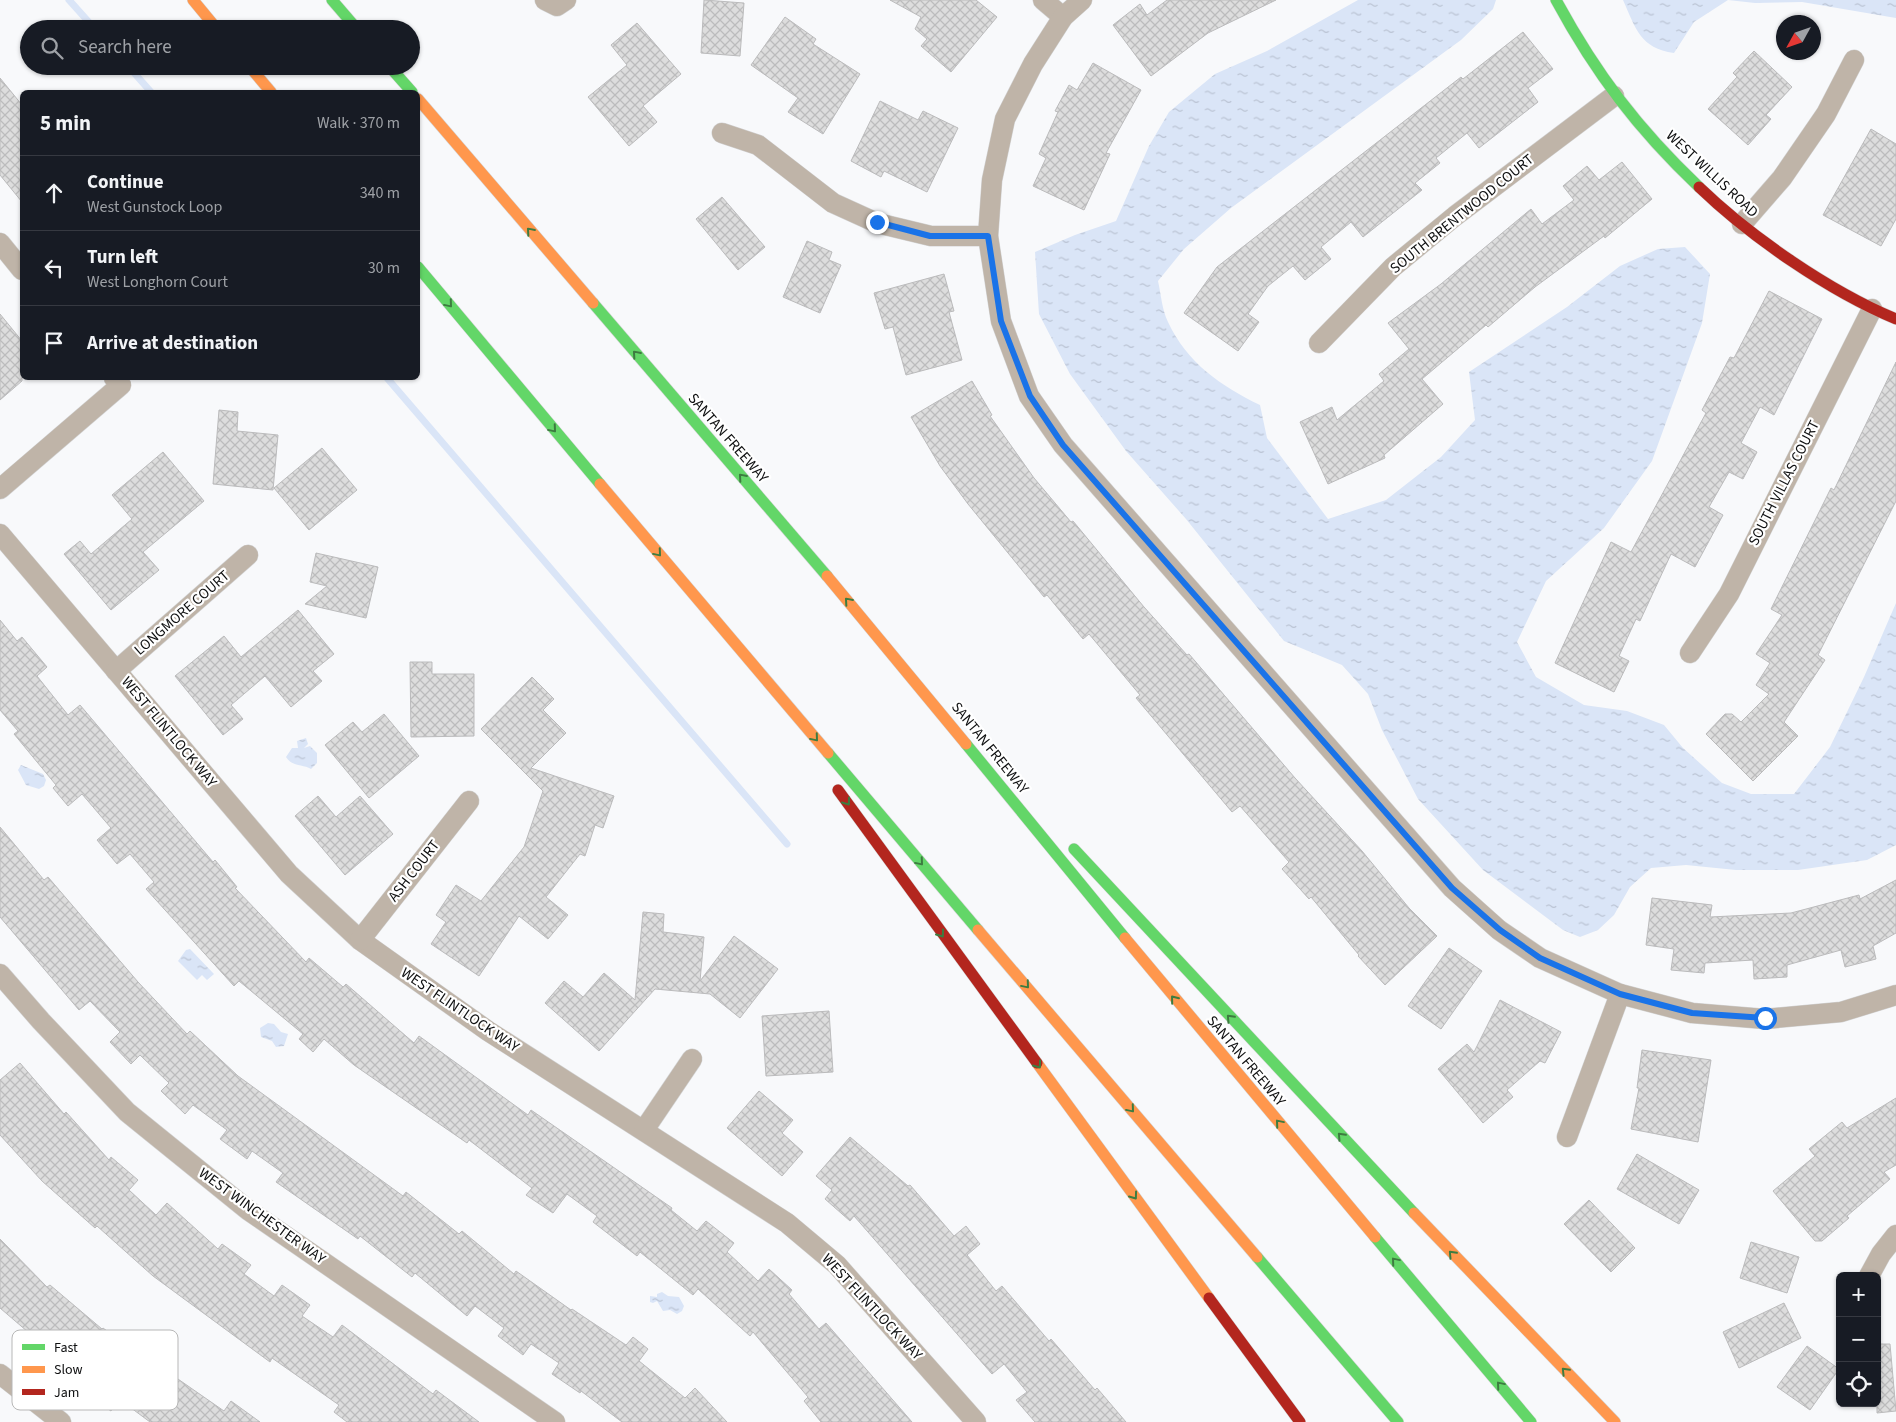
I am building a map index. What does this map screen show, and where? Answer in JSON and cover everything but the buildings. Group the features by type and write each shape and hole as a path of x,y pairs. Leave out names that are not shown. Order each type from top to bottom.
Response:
{"main road":[{"path":"193,0 210,20"},
{"path":"332,0 349,20"},
{"name":"WEST WILLIS ROAD","path":"1556,0 1566,21 1614,96 1678,166 1742,224 1785,256 1872,309 1896,319"},
{"path":"256,75 269,90"},
{"path":"397,75 410,90"},
{"name":"SANTAN FREEWAY","path":"420,102 880,638 1186,1013 1531,1422"},
{"path":"420,269 726,634 1398,1422"},
{"path":"726,634 807,747"},
{"path":"880,638 1007,776"},
{"path":"830,779 1300,1422"},
{"path":"1067,841 1274,1067 1507,1312 1615,1422"}],"street":[{"path":"1043,0 1063,17"},
{"path":"1082,0 1063,17 1033,64 1005,119 992,180 988,236 1001,321 1030,396 1063,445 1452,888 1500,930 1540,958 1620,994 1692,1013 1765,1018 1842,1012 1896,995"},
{"path":"1742,224 1782,178 1826,114 1854,60"},
{"name":"SOUTH BRENTWOOD COURT","path":"1319,344 1400,261 1455,216 1614,96"},
{"path":"722,133 758,145 833,203 877,222 930,236 988,236"},
{"path":"0,243 20,268"},
{"name":"SOUTH VILLAS COURT","path":"1690,653 1729,594 1872,309"},
{"path":"0,489 117,381"},
{"name":"WEST FLINTLOCK WAY","path":"0,534 289,874 360,940 488,1031 787,1223 837,1265 976,1422"},
{"name":"LONGMORE COURT","path":"116,671 248,555"},
{"name":"ASH COURT","path":"360,940 469,801"},
{"name":"WEST WINCHESTER WAY","path":"0,974 40,1021 127,1112 233,1198 555,1422"},
{"path":"1567,1138 1620,994"},
{"path":"644,1130 692,1059"},
{"path":"1871,1272 1881,1254 1896,1234"},
{"path":"0,1374 12,1383"},
{"path":"46,1410 61,1422"}],"water":[{"path":"1358,0 1496,0 1493,9 1461,40 1231,208 1184,249 1158,281 1164,312 1176,337 1185,350 1206,372 1232,390 1260,405 1267,438 1328,519 1386,500 1441,457 1475,420 1469,372 1567,307 1620,266 1658,249 1685,247 1710,274 1702,323 1652,461 1604,528 1546,581 1517,642 1536,677 1584,705 1627,711 1664,725 1683,748 1722,783 1751,794 1794,794 1830,747 1864,677 1896,603 1896,845 1867,860 1798,870 1736,870 1686,865 1651,868 1630,887 1614,915 1598,930 1580,937 1563,930 1483,870 1418,799 1382,730 1368,694 1342,665 1284,641 1186,519 1126,451 1070,374 1039,314 1035,252 1075,235 1116,221 1149,146 1169,112 1215,74 1267,51"},
{"path":"1623,0 1728,0 1694,22 1674,53 1654,47 1646,42 1636,28"},
{"path":"1728,0 1896,0 1896,18 1802,2 1755,3"},
{"path":"306,738 308,744 304,748 310,746 317,753 317,763 311,769 294,764 286,757 292,748 298,748 297,741"},
{"path":"21,765 43,774 46,780 44,786 39,789 26,785 18,770"},
{"path":"190,949 214,974 207,980 202,975 197,980 178,961 186,950"},
{"path":"268,1023 274,1024 281,1032 288,1034 284,1046 276,1047 272,1041 261,1037 260,1028"},
{"path":"662,1292 668,1296 679,1297 684,1306 682,1311 677,1314 670,1310 663,1311 657,1301 650,1302 650,1296 657,1297 657,1294"}],"waterway":[{"path":"69,0 87,20"},
{"path":"136,75 149,90"},
{"path":"389,380 787,844"}],"traffic: fast":[{"path":"332,0 349,20"},
{"path":"1556,0 1571,27 1620,100 1637,122 1699,187"},
{"path":"397,75 410,90"},
{"path":"420,269 600,484"},
{"path":"593,303 827,576"},
{"path":"966,744 1125,938"},
{"path":"828,753 978,930"},
{"path":"1074,849 1414,1213"},
{"path":"1375,1237 1531,1422"},
{"path":"1257,1257 1398,1422"}],"traffic: slow":[{"path":"193,0 210,20"},
{"path":"257,75 269,90"},
{"path":"420,101 593,303"},
{"path":"600,484 828,753"},
{"path":"827,576 966,744"},
{"path":"978,930 1257,1257"},
{"path":"1125,938 1375,1237"},
{"path":"1037,1063 1209,1298"},
{"path":"1414,1213 1615,1422"}],"traffic: jam":[{"path":"1699,187 1742,225 1792,261 1844,294 1896,319"},
{"path":"838,790 1037,1063"},
{"path":"1209,1298 1300,1422"}],"route":[{"path":"877,222 930,236 988,236 1001,321 1030,396 1063,445 1452,888 1500,930 1540,958 1620,994 1692,1013 1765,1018"}]}
